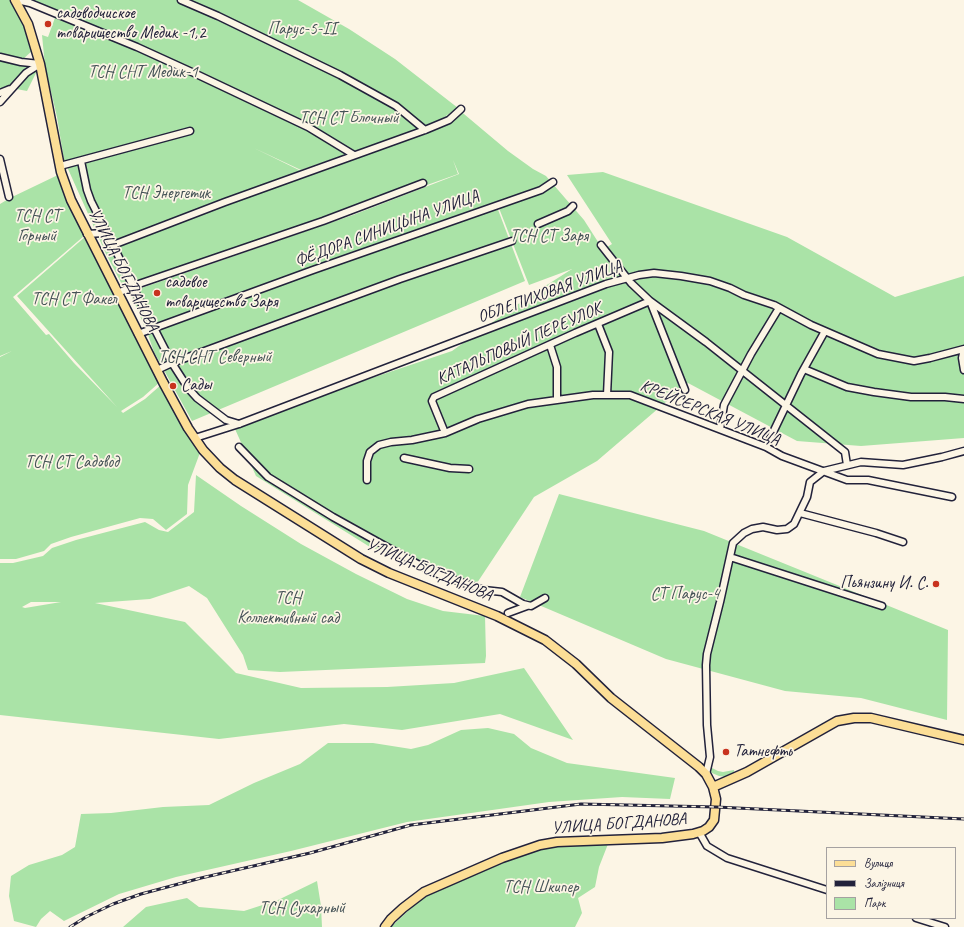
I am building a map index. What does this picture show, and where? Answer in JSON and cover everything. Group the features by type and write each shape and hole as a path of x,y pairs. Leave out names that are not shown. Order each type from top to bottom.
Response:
{"main road":[{"name":"УЛИЦА БОГДАНОВА","path":"16,0 28,24 40,64 60,166 71,200 157,370 195,438 220,468 235,480 361,559 389,573 497,616 545,640 576,664 611,698 706,774 714,787 716,799 714,820 709,827 699,832 662,838 557,842 540,845 502,858 424,892 403,908 385,927"},
{"path":"714,787 747,772 837,721 854,718 871,718 964,740"}],"street":[{"path":"16,0 30,3 123,41 194,73 308,127 354,155"},
{"path":"181,0 218,16 340,75 396,106 425,130"},
{"path":"0,57 40,64"},
{"path":"0,102 26,73 40,64"},
{"path":"0,93 12,89"},
{"path":"114,245 225,202 425,130 449,120 461,109"},
{"path":"60,166 190,132"},
{"path":"0,159 9,197"},
{"path":"81,161 87,190 91,201 172,363 188,388 197,398 226,420 238,424"},
{"name":"ФЁДОРА СИНИЦЫНА УЛИЦА","path":"138,334 313,270 540,190 553,182"},
{"path":"118,293 133,286 323,221 423,183"},
{"path":"538,224 568,210 573,206"},
{"path":"87,234 104,233 114,245"},
{"path":"157,370 172,363 400,279 512,241"},
{"path":"601,245 626,278 650,301 786,404 845,452 847,465"},
{"name":"ОБЛЕПИХОВАЯ УЛИЦА","path":"195,438 238,424 599,287 626,278 654,274 681,276 710,281 779,308 824,331 878,354 914,361 964,349"},
{"path":"650,301 685,390"},
{"name":"КАТАЛЬПОВЫЙ ПЕРЕУЛОК","path":"445,433 432,401 434,397 650,301"},
{"path":"720,429 724,405 742,370 779,308"},
{"path":"598,324 609,352 607,395"},
{"path":"766,447 786,404 824,331"},
{"path":"550,345 557,367 557,400"},
{"path":"964,349 962,358 964,370"},
{"path":"804,369 847,387 910,397 945,397 964,399"},
{"name":"КРЕЙСЕРСКАЯ УЛИЦА","path":"367,480 367,461 370,452 379,445 445,433 478,419 528,404 593,395 630,395 766,447 782,456 847,480 868,480 952,497"},
{"path":"239,447 268,477 380,544 432,572 484,590 502,592 523,604 531,606"},
{"path":"706,774 710,757 707,725 707,654 733,543 744,533 752,529 787,529 794,524 807,496 810,482 824,471 861,462 903,465 964,451"},
{"path":"404,458 450,468 469,469"},
{"path":"800,513 876,533 903,542"},
{"path":"730,557 882,606"},
{"path":"508,613 525,606 531,606 545,598"},
{"path":"699,832 707,846 727,858 826,890"},
{"path":"919,919 946,927"}],"green space":[{"path":"0,0 11,0 26,28 33,50 21,61 0,56"},
{"path":"30,0 298,0 349,29 395,59 458,108 441,119 458,109 508,151 533,169 546,176 584,220 600,245 601,251 612,244 567,175 603,172 787,237 895,297 964,276 964,438 861,446 797,441 688,383 597,461 534,497 477,583 370,547 256,476 235,429 357,383 452,351 528,297 572,269 529,285 497,203 311,267 145,328 130,292 353,215 459,174 453,160 458,174 126,292 106,254 64,160 57,117 45,66 42,35 48,37 56,15","holes":["422,128 301,171 254,148 301,170"]},
{"path":"0,57 21,62 38,69 27,91 11,88 0,93"},
{"name":"ТСН СТ Садовод","path":"60,174 69,203 84,236 13,297 46,335 49,334 74,363 117,407 17,296 86,236 160,382 143,397 121,411 123,413 145,399 162,384 201,450 188,485 187,514 166,530 153,519 140,518 71,537 51,544 44,551 16,559 0,559 0,357 12,351 0,356 0,204"},
{"name":"ТСН СНТ Северный","path":"497,207 525,281 192,421 154,352 146,329"},
{"name":"ТСН Коллективный сад","path":"196,475 301,544 356,574 407,599 443,611 485,616 485,663 280,672 248,670 243,655 207,598 189,586 150,599 95,603 185,622 236,673 301,688 387,687 454,683 524,668 573,740 500,714 402,730 344,724 219,739 0,715 0,563 13,563 43,556 52,548 76,540 145,522 159,530 168,532 194,512","holes":["31,602 61,602 25,608 22,607"]},
{"name":"СТ Парус-4","path":"559,494 704,531 948,630 947,720 861,698 785,691 666,659 520,597"},
{"path":"488,728 514,734 531,748 567,763 675,778 670,799 622,797 549,802 407,822 291,851 176,877 119,894 64,921 50,911 41,919 36,927 14,921 9,896 11,876 29,865 62,855 75,847 81,814 111,813 163,807 209,805 254,783 300,764 328,743 373,743 411,749 428,745 461,730"},
{"path":"710,767 718,771 723,772 734,770 734,772 727,777 719,776 709,770"},
{"name":"ТСН Шкипер","path":"556,844 608,844 599,867 595,887 578,898 582,913 575,927 391,927 425,895 504,860"},
{"name":"ТСН Сухарный","path":"317,881 321,906 322,927 123,927 146,907 187,898 199,907 244,911 278,900"}],"railway":[{"path":"70,927 86,917 113,904 141,894 201,878 310,853 411,825 581,804 716,807 964,819"}],"place":[{"name":"садоводчиское товарищество Медик -1,2","path":"48,24"},
{"name":"садовое товарищество Заря","path":"157,293"},
{"name":"Сады","path":"173,386"},
{"name":"Пьянзину И. С.","path":"936,584"},
{"name":"Татнефть","path":"726,752"}],"park label":[{"name":"Парус-5-II","path":"302,30"},
{"name":"ТСН СНТ Медик-1","path":"143,73"},
{"name":"ТСН СТ Блочный","path":"349,119"},
{"name":"ТСН Энергетик","path":"166,194"},
{"name":"ТСН СТ Горный","path":"37,227"},
{"name":"ТСН СТ Заря","path":"549,237"},
{"name":"ТСН СТ Факел","path":"74,300"}]}
